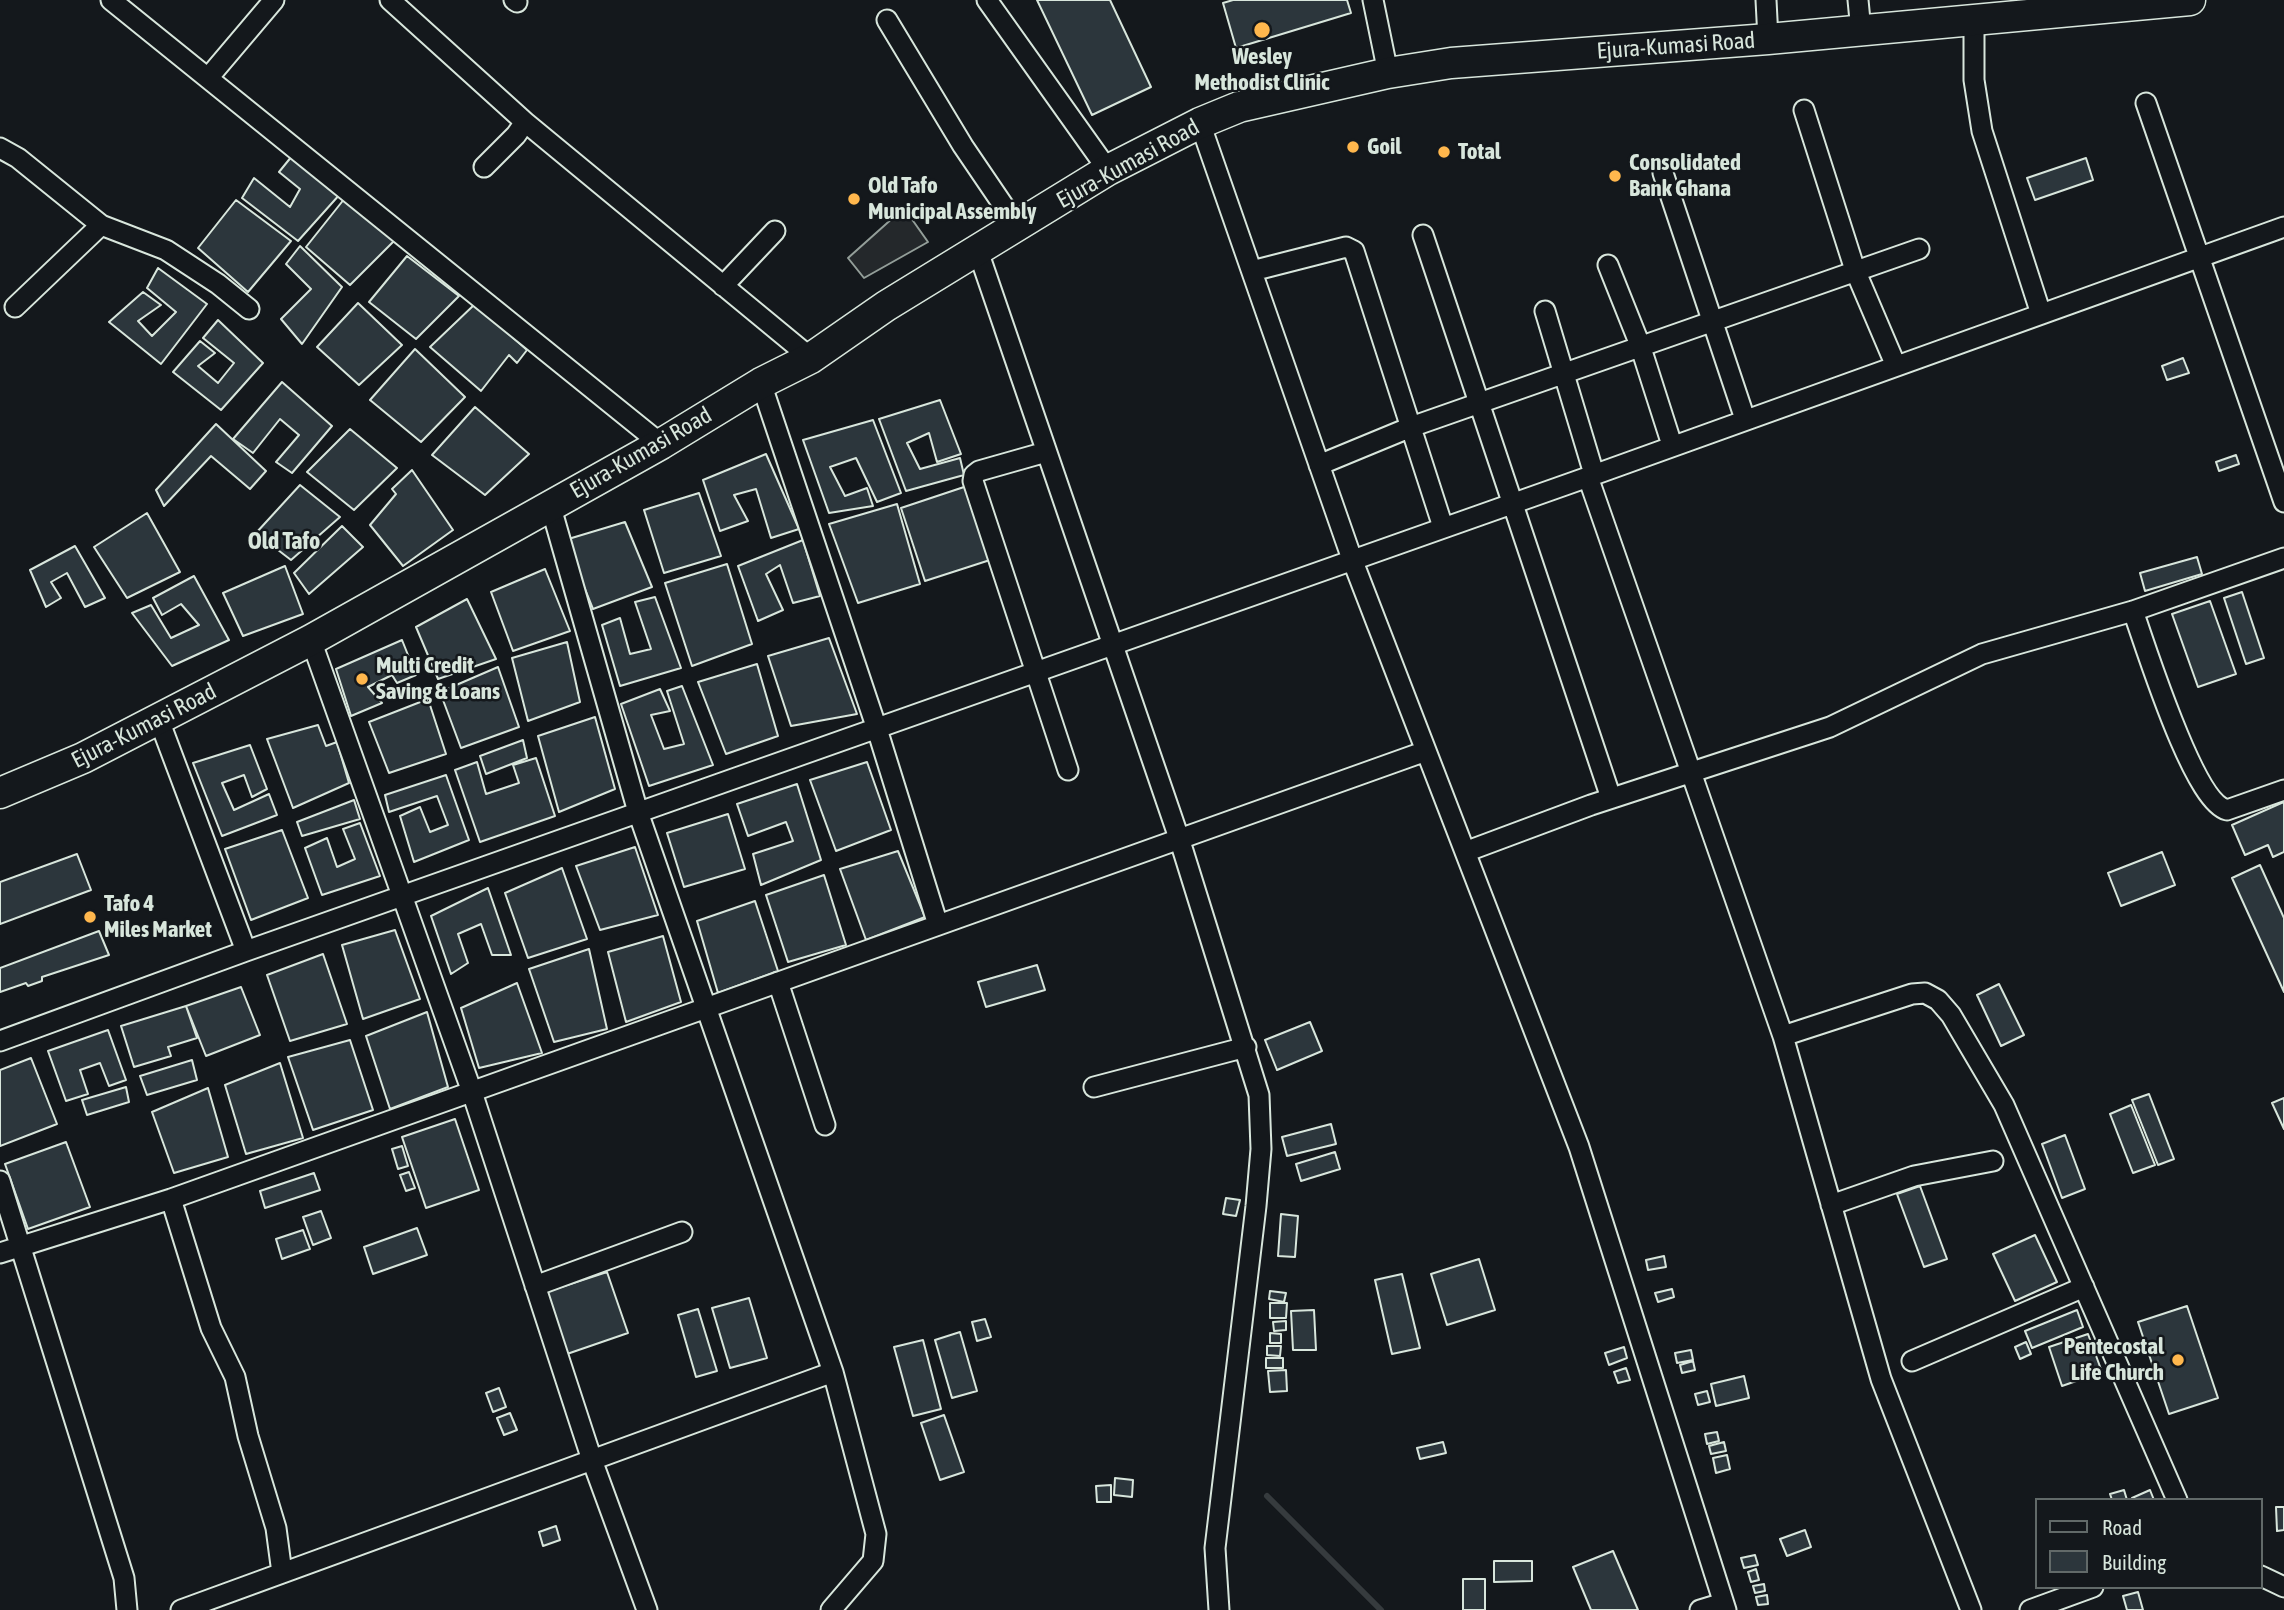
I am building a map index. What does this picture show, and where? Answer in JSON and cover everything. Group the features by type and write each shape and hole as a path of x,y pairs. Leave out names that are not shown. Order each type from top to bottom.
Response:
{"main road":[{"name":"Ejura-Kumasi Road","path":"0,793 83,758 311,640 661,444 761,383 811,358 886,306 1108,170 1200,123 1265,100 1388,73 1451,63 1974,21 2029,8 2190,0"}],"street":[{"path":"111,0 661,444"},
{"path":"208,78 274,0"},
{"path":"987,0 1108,170"},
{"path":"1373,0 1388,73"},
{"path":"1766,0 1768,39"},
{"path":"1858,0 1861,31"},
{"path":"403,4 524,122 811,358"},
{"path":"887,20 963,146 1017,227"},
{"path":"1974,21 1974,80 1982,131 2041,314"},
{"path":"2146,103 2201,257 2277,452 2284,502"},
{"path":"1804,110 1855,270 1896,366"},
{"path":"484,167 516,135 524,122"},
{"path":"1200,123 1352,559 1579,1147 1725,1606 1700,1610"},
{"path":"0,148 18,158 100,225 166,250 218,284 249,309"},
{"path":"1663,173 1745,419"},
{"path":"15,307 100,225"},
{"path":"0,1041 246,951 1591,476 2284,227"},
{"path":"723,286 775,231"},
{"path":"1423,235 1611,798"},
{"path":"1252,271 1346,247 1354,251 1443,527"},
{"path":"1319,466 1411,428 1562,373 1920,249"},
{"path":"978,251 1180,841 1259,1095 1261,1149 1215,1548 1219,1610"},
{"path":"1608,265 1640,345 1672,445"},
{"path":"1545,311 1591,476 1783,1036 1881,1379 1971,1610"},
{"path":"761,383 877,729 938,925"},
{"path":"1046,452 979,471 974,475 973,481 1068,771"},
{"path":"550,505 638,812 704,1009 833,1372 876,1534 873,1561 831,1610"},
{"path":"1465,852 1611,798 1830,727 1982,654 2133,611 2284,558"},
{"path":"2133,611 2167,709 2198,779 2212,802 2227,810 2284,790"},
{"path":"311,640 472,1092 592,1460 647,1610"},
{"path":"159,720 246,951"},
{"path":"0,1253 171,1199 1426,751"},
{"path":"778,982 825,1125"},
{"path":"1783,1036 1912,993 1925,993 1938,1000 1951,1015 2004,1105 2176,1498"},
{"path":"1094,1087 1246,1047"},
{"path":"1831,1205 1914,1176 1993,1161"},
{"path":"0,1181 124,1578 127,1610"},
{"path":"171,1199 211,1328 235,1377 248,1436 276,1528 282,1573"},
{"path":"535,1286 682,1232"},
{"path":"1912,1361 2084,1287"},
{"path":"181,1610 206,1606 282,1573 833,1372"},
{"path":"2263,1577 2284,1587"},
{"path":"2030,1610 2064,1604 2090,1589"}],"shaded area":[{"path":"904,208 928,242 864,278 848,258"}],"building":[{"path":"1037,0 1110,0 1151,87 1092,115"},
{"name":"Wesley Methodist Clinic","path":"1233,0 1347,0 1351,13 1236,48 1223,3"},
{"path":"292,156 341,193 298,241 242,198 254,178 290,207 300,189 279,172"},
{"path":"2086,158 2093,180 2035,200 2027,178"},
{"path":"345,198 394,241 350,285 306,247"},
{"path":"236,200 291,241 248,292 198,248"},
{"path":"300,246 342,287 302,344 281,319 311,289 286,264"},
{"path":"407,256 459,296 416,339 369,302"},
{"path":"158,268 207,304 161,364 109,322 143,292 161,305 138,321 152,336 176,312 147,288"},
{"path":"358,303 402,345 359,385 317,347"},
{"path":"475,304 527,350 517,363 509,355 481,391 430,347"},
{"path":"218,320 263,363 221,410 173,372 200,341 215,353 198,366 218,383 234,363 203,338"},
{"path":"415,349 465,397 421,442 370,400"},
{"path":"2183,358 2189,373 2167,380 2162,366"},
{"path":"282,382 332,426 292,473 276,462 299,435 280,419 253,453 233,439"},
{"path":"940,400 961,454 937,462 929,433 907,443 920,469 960,458 964,475 906,491 879,419"},
{"path":"475,407 529,454 485,495 432,455"},
{"path":"873,420 901,493 877,502 856,458 830,467 845,496 867,488 873,506 829,513 803,440"},
{"path":"216,424 266,471 250,489 211,456 164,506 156,490"},
{"path":"350,429 397,468 354,510 307,472"},
{"path":"766,454 799,529 771,538 756,489 734,495 748,521 720,531 703,480"},
{"path":"2236,455 2239,464 2219,471 2216,462"},
{"path":"412,470 453,530 403,566 370,525 396,494 392,489"},
{"path":"300,485 340,517 291,560 256,533"},
{"path":"967,486 990,560 925,581 901,508"},
{"path":"699,493 721,556 664,573 644,510"},
{"path":"897,504 920,584 858,603 829,524"},
{"path":"147,513 180,572 127,598 94,547"},
{"path":"625,522 652,587 593,609 565,540"},
{"path":"342,526 363,547 309,594 294,573"},
{"path":"803,540 820,596 793,603 780,565 766,574 783,610 758,621 738,566"},
{"path":"75,546 105,598 85,607 67,573 51,582 61,598 46,607 30,570"},
{"path":"2197,557 2202,574 2145,591 2140,573"},
{"path":"727,564 752,644 692,666 665,583"},
{"path":"285,566 303,614 243,636 223,593"},
{"path":"545,569 570,631 513,651 491,592"},
{"path":"194,576 229,640 172,666 132,613 151,605 171,638 199,625 181,604 162,615 153,598"},
{"path":"2242,592 2264,658 2246,664 2224,598"},
{"path":"655,597 681,668 620,686 602,625 620,618 630,654 651,649 635,602"},
{"path":"467,599 496,659 438,679 416,627"},
{"path":"2210,601 2236,674 2198,687 2172,614"},
{"path":"829,638 857,714 791,726 768,656"},
{"name":"Multi Credit Saving & Loans","path":"402,640 416,675 397,683 392,675 368,687 382,703 351,716 336,669"},
{"path":"567,642 580,702 528,721 512,658"},
{"path":"757,664 778,736 726,754 698,682"},
{"path":"498,667 519,727 461,748 440,692"},
{"path":"682,686 713,765 649,786 621,704 660,689 670,711 651,715 664,749 684,744 667,691"},
{"path":"428,699 446,754 389,773 369,722"},
{"path":"595,717 615,789 559,812 538,736"},
{"path":"318,725 326,746 337,742 349,783 293,808 267,739"},
{"path":"523,740 527,758 486,774 480,756"},
{"path":"250,745 267,789 252,797 244,775 222,783 234,810 269,794 277,815 222,836 193,763"},
{"path":"536,758 555,816 480,842 455,770 477,762 486,794 519,783 513,765"},
{"path":"867,762 891,830 836,851 810,780"},
{"path":"446,775 469,840 414,862 400,816 420,807 430,832 448,825 437,796 389,812 385,795"},
{"path":"797,784 821,860 761,885 753,854 793,841 786,822 748,836 737,804"},
{"path":"354,800 360,819 302,836 297,822"},
{"path":"2284,802 2284,852 2273,857 2268,845 2245,855 2232,825"},
{"path":"728,814 745,869 684,887 667,833"},
{"path":"360,823 380,876 322,895 305,848 327,838 337,867 355,859 343,829"},
{"path":"282,830 308,898 251,920 225,849"},
{"path":"635,847 658,915 600,930 576,866"},
{"path":"898,851 925,917 866,940 840,869"},
{"path":"2162,852 2175,885 2121,906 2108,873"},
{"path":"77,854 91,890 0,924 0,882"},
{"path":"2260,865 2284,918 2284,992 2232,878"},
{"path":"562,868 587,939 528,958 505,893"},
{"path":"824,875 846,945 788,962 766,895"},
{"path":"488,888 511,955 492,955 481,924 458,934 468,963 451,974 431,916"},
{"path":"755,901 778,971 718,993 697,921"},
{"path":"395,930 420,999 363,1019 342,945"},
{"path":"99,931 109,955 42,977 42,981 28,986 26,983 0,992 0,968"},
{"path":"663,936 681,1002 626,1022 608,952"},
{"path":"589,949 607,1029 554,1042 529,969"},
{"path":"323,954 347,1024 290,1041 267,975"},
{"path":"1037,965 1045,990 986,1007 978,982"},
{"path":"517,983 542,1053 479,1068 461,1008"},
{"path":"1999,984 2024,1035 2001,1046 1977,995"},
{"path":"241,987 260,1035 206,1056 186,1006"},
{"path":"186,1006 197,1038 168,1047 171,1056 134,1067 121,1026"},
{"path":"427,1012 448,1087 390,1109 366,1036"},
{"path":"1310,1022 1322,1051 1277,1070 1265,1040"},
{"path":"108,1030 126,1080 109,1086 100,1063 80,1070 88,1094 66,1101 48,1051"},
{"path":"350,1040 373,1110 313,1130 288,1057"},
{"path":"31,1058 57,1124 0,1146 0,1070"},
{"path":"192,1060 197,1080 147,1095 140,1076"},
{"path":"280,1063 303,1138 246,1154 225,1085"},
{"path":"126,1087 129,1102 87,1115 82,1100"},
{"path":"208,1088 228,1157 174,1173 152,1112"},
{"path":"2149,1094 2174,1159 2158,1165 2132,1100"},
{"path":"2284,1098 2284,1129 2272,1103"},
{"path":"2131,1105 2155,1165 2133,1173 2110,1114"},
{"path":"455,1119 479,1190 426,1208 402,1137"},
{"path":"1331,1124 1336,1144 1287,1156 1282,1137"},
{"path":"2065,1135 2085,1189 2062,1198 2042,1144"},
{"path":"66,1142 90,1207 28,1229 5,1164"},
{"path":"402,1146 408,1166 398,1169 392,1149"},
{"path":"1335,1152 1340,1169 1301,1181 1296,1164"},
{"path":"409,1172 415,1188 406,1191 400,1175"},
{"path":"314,1173 320,1190 265,1208 260,1191"},
{"path":"1920,1186 1947,1259 1924,1267 1897,1194"},
{"path":"1226,1198 1240,1200 1236,1216 1223,1214"},
{"path":"321,1211 331,1238 313,1245 303,1217"},
{"path":"1281,1214 1298,1216 1295,1257 1278,1256"},
{"path":"417,1228 427,1255 373,1274 364,1247"},
{"path":"303,1230 310,1249 282,1259 276,1239"},
{"path":"2035,1235 2057,1282 2015,1301 1993,1254"},
{"path":"1664,1256 1666,1267 1648,1270 1646,1260"},
{"path":"1479,1259 1495,1310 1447,1325 1431,1274"},
{"path":"607,1272 628,1333 567,1354 546,1292"},
{"path":"1402,1274 1420,1348 1392,1354 1375,1280"},
{"path":"1672,1289 1674,1297 1658,1302 1655,1293"},
{"path":"1270,1291 1286,1293 1284,1302 1269,1299"},
{"path":"749,1298 767,1358 730,1368 712,1308"},
{"path":"1270,1303 1287,1303 1286,1318 1270,1318"},
{"name":"Pentecostal Life Church","path":"2187,1306 2218,1398 2169,1414 2138,1322"},
{"path":"698,1309 717,1371 696,1377 678,1315"},
{"path":"1314,1310 1316,1350 1293,1350 1291,1311"},
{"path":"2077,1310 2083,1327 2032,1348 2025,1331"},
{"path":"985,1319 991,1337 977,1341 972,1322"},
{"path":"1286,1321 1286,1330 1274,1331 1273,1322"},
{"path":"960,1332 977,1391 952,1398 935,1340"},
{"path":"1270,1333 1281,1334 1281,1343 1270,1343"},
{"path":"2088,1334 2102,1372 2062,1386 2049,1347"},
{"path":"923,1340 941,1409 913,1416 894,1347"},
{"path":"2026,1342 2031,1354 2020,1359 2015,1347"},
{"path":"1267,1346 1281,1346 1280,1356 1267,1355"},
{"path":"1624,1347 1627,1358 1609,1365 1605,1353"},
{"path":"1691,1350 1693,1360 1677,1363 1675,1353"},
{"path":"1266,1358 1283,1358 1283,1368 1266,1368"},
{"path":"1693,1361 1695,1370 1682,1373 1680,1365"},
{"path":"1626,1368 1630,1380 1618,1383 1614,1372"},
{"path":"1286,1370 1287,1391 1270,1392 1268,1371"},
{"path":"1744,1376 1749,1398 1716,1406 1711,1384"},
{"path":"499,1388 506,1407 493,1412 486,1393"},
{"path":"1707,1391 1710,1402 1698,1405 1695,1394"},
{"path":"510,1413 517,1430 504,1435 497,1418"},
{"path":"944,1415 964,1472 940,1480 921,1423"},
{"path":"1717,1432 1719,1441 1707,1444 1705,1434"},
{"path":"1443,1442 1446,1453 1420,1459 1417,1448"},
{"path":"1724,1442 1726,1451 1711,1454 1709,1446"},
{"path":"1727,1455 1730,1469 1716,1473 1713,1458"},
{"path":"1115,1478 1133,1480 1132,1497 1114,1495"},
{"path":"1111,1485 1111,1502 1097,1502 1096,1486"},
{"path":"2124,1490 2126,1498 2111,1498 2110,1494"},
{"path":"2150,1490 2153,1498 2132,1498"},
{"path":"2276,1507 2284,1507 2284,1530 2277,1531"},
{"path":"556,1526 560,1540 543,1546 539,1532"},
{"path":"1805,1530 1811,1547 1787,1556 1780,1539"},
{"path":"1613,1551 1638,1610 1591,1610 1573,1567"},
{"path":"1755,1555 1758,1565 1744,1568 1741,1558"},
{"path":"1494,1561 1532,1561 1532,1581 1494,1582"},
{"path":"1756,1569 1759,1580 1751,1582 1748,1572"},
{"path":"1463,1579 1485,1579 1485,1610 1463,1610"},
{"path":"1764,1584 1765,1591 1755,1593 1753,1586"},
{"path":"2138,1592 2143,1610 2127,1610 2123,1596"},
{"path":"1767,1595 1768,1604 1758,1605 1756,1597"}],"waterway":[{"path":"1267,1496 1381,1610"}],"place":[{"name":"Wesley Methodist Clinic","path":"1262,30"},
{"name":"Goil","path":"1353,147"},
{"name":"Total","path":"1444,152"},
{"name":"Consolidated Bank Ghana","path":"1615,176"},
{"name":"Old Tafo Municipal Assembly","path":"854,199"},
{"name":"Multi Credit Saving & Loans","path":"362,679"},
{"name":"Tafo 4 Miles Market","path":"90,917"},
{"name":"Pentecostal Life Church","path":"2178,1360"}],"district":[{"name":"Old Tafo","path":"284,541"}]}
